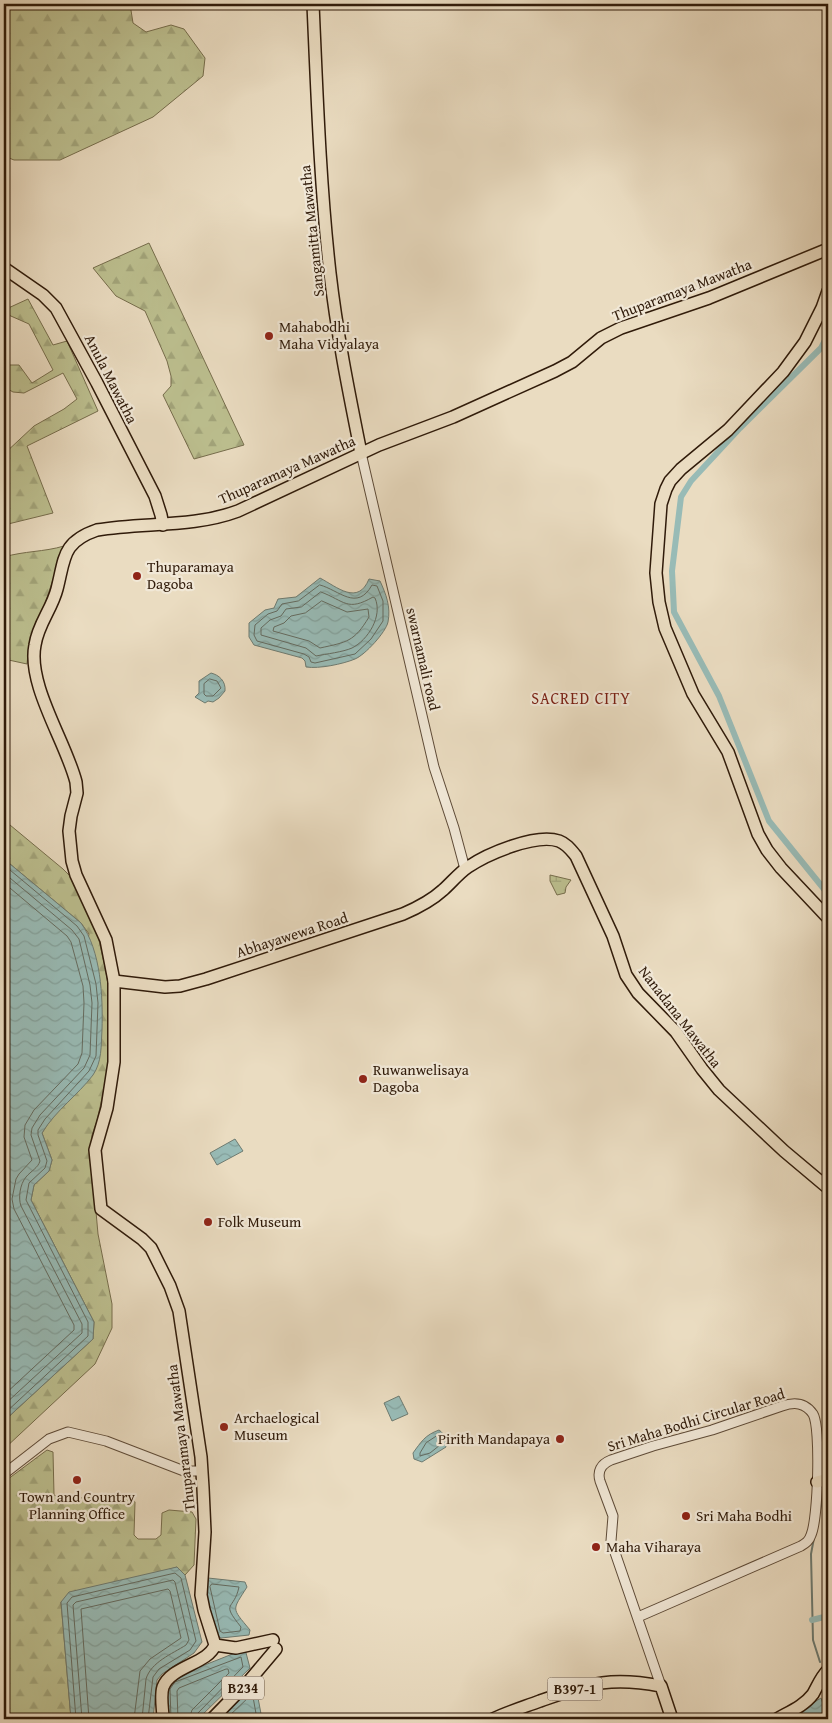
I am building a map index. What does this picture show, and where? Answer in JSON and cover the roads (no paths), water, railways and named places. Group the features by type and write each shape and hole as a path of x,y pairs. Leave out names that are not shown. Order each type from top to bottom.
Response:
{"main road":[{"name":"Sangamitta Mawatha","path":"313,4 320,172 330,275 342,357 360,453"},
{"name":"Thuparamaya Mawatha","path":"215,1645 201,1595 205,1532 202,1471 180,1319 170,1286 148,1244 101,1209 95,1150 107,1108 114,1062 114,981 106,940 76,875 72,860 69,839 70,822 76,798 76,782 34,668 34,650 39,629 56,592 64,556 74,542 96,530 196,522 227,515 360,453 453,417 555,371 572,362 602,338 621,328 709,298 828,249"},
{"name":"Anula Mawatha","path":"4,268 46,297 59,314 97,383 154,496 161,515 162,525"},
{"path":"828,291 805,342 783,372 728,430 670,481 661,504 656,573 658,602 665,628 693,694 728,752 758,834 767,850 781,868 828,918"},
{"name":"Nanadana Mawatha","path":"465,869 500,850 524,843 553,840 568,846 576,856 606,922 626,974 638,993 676,1032 719,1090 784,1151 828,1188"},
{"name":"Abhayawewa Road","path":"114,981 171,987 206,979 403,914 434,898 465,869"},
{"path":"163,1719 163,1692 165,1684 178,1672 212,1651 215,1645"},
{"name":"B234","path":"212,1719 243,1688 271,1646 236,1648 215,1645"},
{"path":"777,1719 803,1704 812,1695 826,1673"},
{"name":"B397-1","path":"493,1719 593,1683 625,1681 662,1686"},
{"path":"662,1686 672,1719"}],"street":[{"name":"swarnamali road","path":"360,453 434,767 465,869"},
{"name":"Sri Maha Bodhi Circular Road","path":"793,1403 800,1404 810,1410 816,1421 823,1481 810,1538 806,1542 637,1613 611,1541 613,1516 599,1476 600,1468 606,1462 653,1446 712,1430 793,1403"},
{"path":"4,1474 50,1440 68,1432 106,1441 184,1471 202,1471"},
{"path":"637,1613 662,1686"}],"water":[{"path":"320,578 340,589 353,593 359,592 369,579 380,581 389,611 388,622 379,637 369,648 359,657 350,661 331,666 306,667 305,661 302,658 254,645 249,637 249,623 265,610 274,608 278,599 296,597"},
{"path":"211,673 221,679 225,691 213,702 208,701 205,703 195,697 199,693 199,681"},
{"path":"4,859 81,923 88,934 97,960 101,989 102,1030 100,1054 96,1070 42,1133 52,1160 49,1171 34,1185 31,1200 94,1322 93,1339 4,1421"},
{"path":"235,1139 243,1151 217,1165 210,1153"},
{"path":"399,1396 408,1414 392,1421 384,1403"},
{"path":"439,1430 445,1437 446,1447 422,1462 414,1459 413,1453 421,1442 430,1434"},
{"path":"177,1567 185,1575 202,1642 194,1653 162,1674 157,1680 153,1719 71,1719 61,1602 69,1592"},
{"path":"208,1578 245,1582 247,1587 236,1605 236,1609 239,1617 250,1630 249,1635 221,1638 216,1634 204,1583"},
{"path":"245,1649 250,1668 198,1719 167,1719 165,1687 172,1678"},
{"path":"255,1682 262,1719 219,1719"},
{"path":"821,1698 828,1719 787,1719"}],"waterway":[{"path":"828,334 821,348 740,428 691,481 681,497 672,571 674,612 719,696 769,821 828,894"},
{"path":"821,1442 828,1429"},
{"path":"822,1464 823,1477"},
{"path":"819,1514 824,1493 823,1484"},
{"path":"814,1538 811,1554 813,1640 820,1662"},
{"path":"812,1620 828,1616"},
{"path":"826,1680 825,1689 828,1705"}],"place":[{"name":"Mahabodhi Maha Vidyalaya","path":"269,336"},
{"name":"Thuparamaya Dagoba","path":"137,576"},
{"name":"Ruwanwelisaya Dagoba","path":"363,1079"},
{"name":"Folk Museum","path":"208,1222"},
{"name":"Archaelogical Museum","path":"224,1427"},
{"name":"Pirith Mandapaya","path":"560,1439"},
{"name":"Town and Country Planning Office","path":"77,1480"},
{"name":"Sri Maha Bodhi","path":"686,1516"},
{"name":"Maha Viharaya","path":"596,1547"}],"district":[{"name":"SACRED CITY","path":"581,698"}]}
